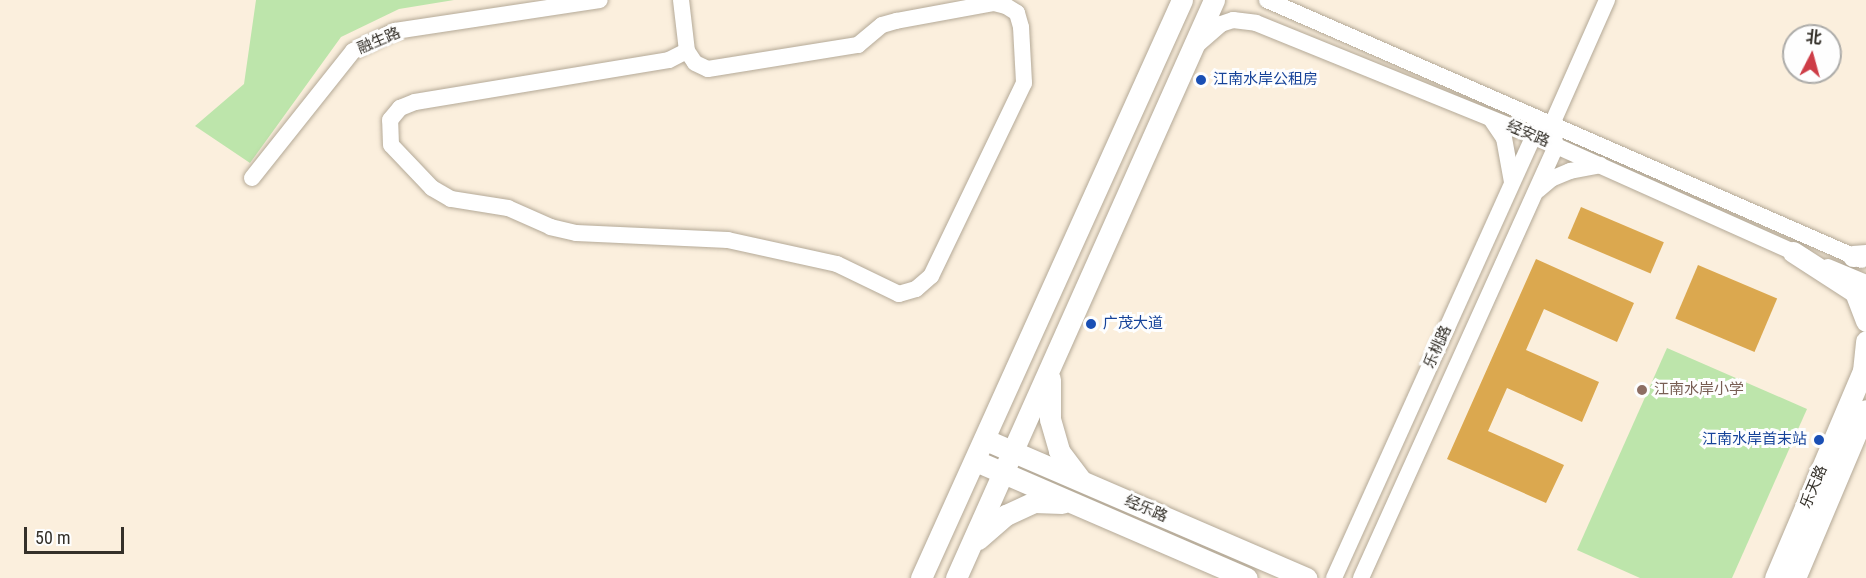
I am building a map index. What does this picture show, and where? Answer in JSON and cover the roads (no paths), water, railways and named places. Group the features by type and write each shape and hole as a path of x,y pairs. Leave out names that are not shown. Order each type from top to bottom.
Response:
{"main road":[{"path":"921,578 986,440 1182,0"},
{"path":"956,578 1050,373 1214,0"},
{"path":"1793,252 1855,292 1866,321"},
{"path":"1066,261 1066,277 1075,283 1094,273"},
{"name":"乐天路","path":"1775,578 1865,367 1866,341"},
{"path":"1050,373 1050,419 1059,451 1081,481"},
{"name":"乐天路","path":"1795,578 1866,410"},
{"name":"经乐路","path":"986,440 1307,578"},
{"name":"经乐路","path":"976,461 1247,578"},
{"path":"974,543 1006,515 1034,502 1073,503"}],"street":[{"name":"融生路","path":"252,178 353,51 395,32 600,0"},
{"path":"681,0 687,51 695,63 708,69 734,67 858,45 882,25 994,3 1017,13 1021,27 1024,83 931,276 916,289 899,294 837,264 728,240 576,233 551,227 508,208 452,199 432,188 391,145 387,133 390,120 400,108 415,102 669,60 687,51"},
{"name":"经安路","path":"1267,0 1862,258"},
{"path":"1534,136 1552,124 1607,0"},
{"name":"经安路","path":"1192,50 1221,24 1233,20 1256,23 1534,136 1866,283"},
{"path":"1491,119 1504,138 1512,183"},
{"path":"1552,124 1556,146"},
{"name":"乐桃路","path":"1334,578 1534,136"},
{"name":"乐桃路","path":"1361,578 1556,146"},
{"path":"1535,193 1551,179 1600,165"}],"place":[{"name":"江南水岸公租房","path":"1201,80"},
{"name":"广茂大道","path":"1091,324"},
{"name":"江南水岸小学","path":"1642,390"},
{"name":"江南水岸首末站","path":"1819,440"}]}
